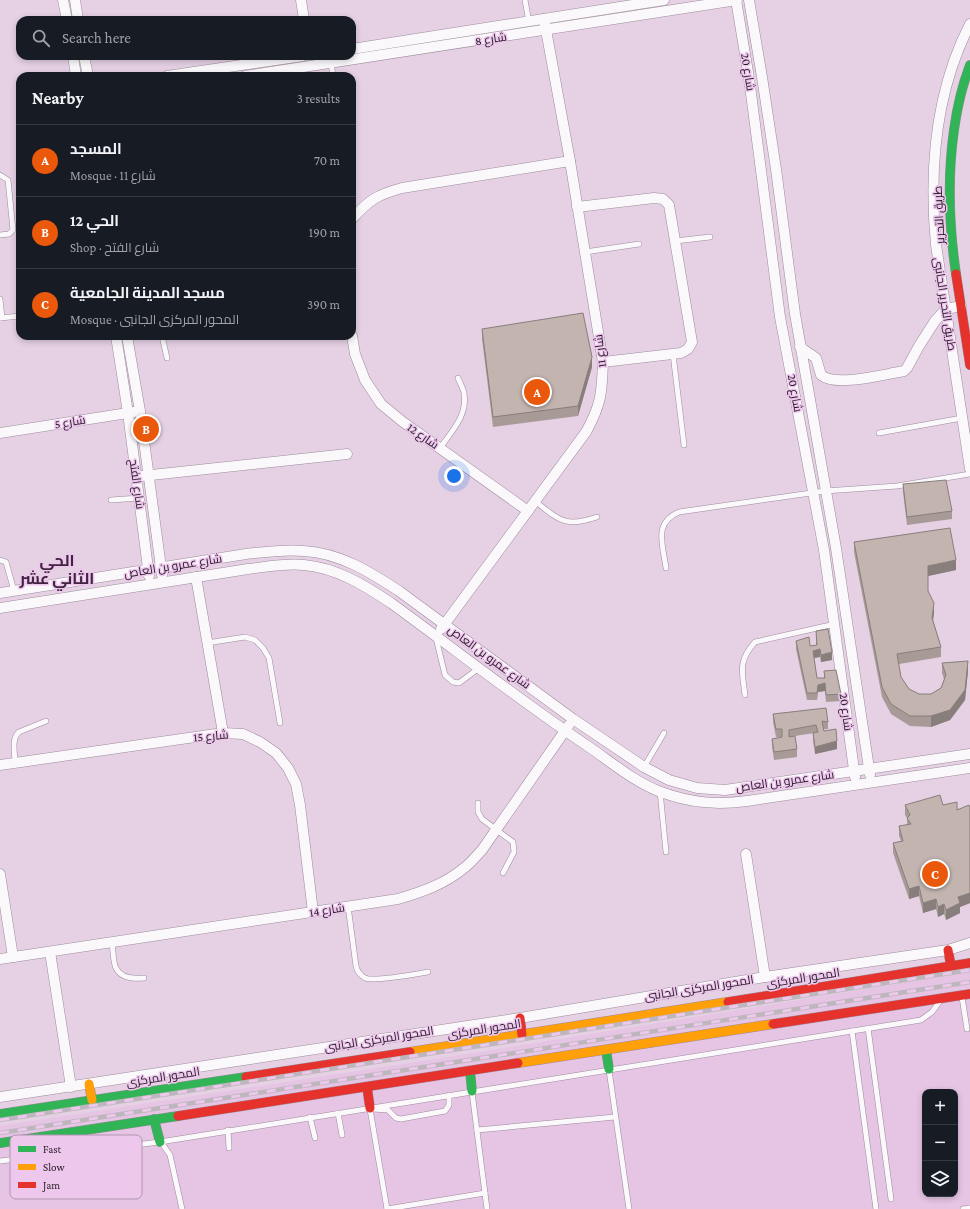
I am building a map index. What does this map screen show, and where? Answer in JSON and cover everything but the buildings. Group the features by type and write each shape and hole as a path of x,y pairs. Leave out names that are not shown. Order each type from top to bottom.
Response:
{"main road":[{"name":"طريق التحرير","path":"970,64 960,94 956,115 949,179 950,223 970,365"},
{"path":"948,950 951,966"},
{"name":"المحور المركزى","path":"0,1114 522,1035 970,963"},
{"path":"51,1135 966,994"},
{"path":"520,1018 522,1035"},
{"path":"606,1050 609,1070"},
{"path":"470,1071 472,1091"},
{"path":"89,1084 92,1100"},
{"path":"367,1087 370,1108"},
{"path":"154,1119 160,1142"},
{"path":"0,1143 10,1141"}],"street":[{"path":"63,0 66,16"},
{"path":"75,0 77,16"},
{"path":"301,0 303,16"},
{"name":"شارع 8","path":"356,48 664,0"},
{"name":"شارع 8","path":"356,59 736,0"},
{"name":"شارع 20","path":"736,0 749,78 780,317 812,493 824,550 856,785"},
{"name":"شارع 20","path":"749,0 767,108 800,347 841,581 871,783"},
{"name":"شارع 11","path":"435,636 577,445 593,418 599,404 602,389 603,362 570,161 544,19"},
{"name":"طريق التحرير الجانبى","path":"970,24 960,47 944,97 938,126 932,186 936,245 970,469"},
{"path":"73,60 75,72"},
{"path":"85,60 87,72"},
{"path":"194,72 276,60"},
{"name":"شارع 8","path":"262,72 311,61 331,63 351,60"},
{"path":"356,214 365,204 382,194 396,190 570,161"},
{"path":"577,207 654,198 663,199 669,205 692,342 688,349 681,353 603,362"},
{"path":"800,347 816,358 821,375 828,379 847,380 904,371 930,328 946,309 961,306"},
{"name":"شارع الفتح","path":"117,340 128,413 150,584"},
{"name":"شارع الفتح","path":"129,340 140,411 163,582"},
{"name":"شارع 12","path":"353,340 355,354 365,380 381,404 403,422 528,511"},
{"name":"شارع 5","path":"0,433 140,411"},
{"path":"136,477 347,454"},
{"name":"شارع عمرو بن العاص","path":"0,593 246,554 280,551 305,551 329,555 353,563 399,591 574,719 644,767 669,780 696,788 725,790 970,754"},
{"name":"شارع عمرو بن العاص","path":"0,608 196,577 281,565 304,565 326,569 346,576 391,603 565,731 637,779 660,792 688,800 722,804 970,768"},
{"path":"196,577 223,732"},
{"name":"شارع 14","path":"0,960 398,899 422,892 445,882 465,868 482,850 574,719"},
{"name":"شارع 15","path":"0,766 223,732 243,734 260,742 276,753 288,768 296,784 300,805 313,912"},
{"path":"746,854 765,977"},
{"path":"0,874 13,957"},
{"name":"المحور المركزى الجانبى","path":"0,1097 520,1018 765,977 948,950 970,943"},
{"path":"50,952 71,1087"}],"lane":[{"path":"525,0 529,22"},
{"path":"331,63 332,72"},
{"path":"0,175 8,180 13,230 9,234 0,235"},
{"path":"675,241 710,237"},
{"path":"585,252 639,244"},
{"path":"0,299 1,318 16,316"},
{"path":"163,340 167,358"},
{"path":"673,354 684,445"},
{"path":"440,448 460,422 464,407 464,392 458,378"},
{"path":"879,433 962,418"},
{"path":"666,568 661,530 671,515 679,512 825,491 897,486 970,474"},
{"path":"111,500 139,498"},
{"path":"535,501 559,520 572,522 585,521 597,517"},
{"path":"0,560 6,562 14,591"},
{"path":"745,695 742,665 746,652 755,642 835,624"},
{"path":"435,636 445,676 453,682 459,683 479,668"},
{"path":"207,642 245,637 255,640 263,648 269,658 280,723"},
{"path":"15,763 15,735 46,721"},
{"path":"644,767 664,732"},
{"path":"660,792 666,852"},
{"path":"478,803 478,812 482,819 513,842 514,852 503,873"},
{"path":"348,906 356,966 360,974 364,977 374,979 428,972"},
{"path":"112,942 116,968 123,976 134,980 144,978"},
{"path":"966,994 967,1029"},
{"path":"142,1144 921,1020 932,1012 942,998"},
{"path":"868,1028 891,1198"},
{"path":"852,1031 876,1209"},
{"path":"609,1070 630,1209"},
{"path":"472,1091 487,1209"},
{"path":"370,1108 376,1110 388,1110 396,1118 401,1119 445,1111 449,1105 449,1095"},
{"path":"370,1108 387,1209 485,1193"},
{"path":"338,1113 342,1135"},
{"path":"477,1130 615,1116"},
{"path":"310,1117 315,1138"},
{"path":"228,1130 229,1148"},
{"path":"160,1142 170,1155 182,1209"},
{"path":"0,1161 10,1160"},
{"path":"963,1209 970,1208"}],"shaded area":[{"path":"970,972 970,1209 0,1209 0,1126 481,1052"}],"railway":[{"path":"0,1120 970,970"},
{"path":"0,1133 970,982"}],"traffic: fast":[{"path":"956,274 950,220 950,166 957,114 962,89 970,65"},
{"path":"606,1050 609,1069"},
{"path":"470,1071 472,1091"},
{"path":"0,1114 246,1077"},
{"path":"53,1135 178,1116"},
{"path":"154,1119 160,1142"},
{"path":"0,1143 10,1141"}],"traffic: slow":[{"path":"410,1052 728,1002"},
{"path":"518,1063 773,1024"},
{"path":"89,1084 92,1100"}],"traffic: jam":[{"path":"956,274 970,365"},
{"path":"948,950 951,966"},
{"path":"728,1002 970,963"},
{"path":"773,1024 970,994"},
{"path":"520,1018 522,1035"},
{"path":"246,1077 410,1052"},
{"path":"178,1116 518,1063"},
{"path":"367,1087 370,1108"}],"place":[{"name":"المسجد","path":"537,392"},
{"name":"الحي 12","path":"146,429"},
{"name":"مسجد المدينة الجامعية","path":"935,874"}],"district":[{"name":"الحي الثاني عشر","path":"57,569"}]}
